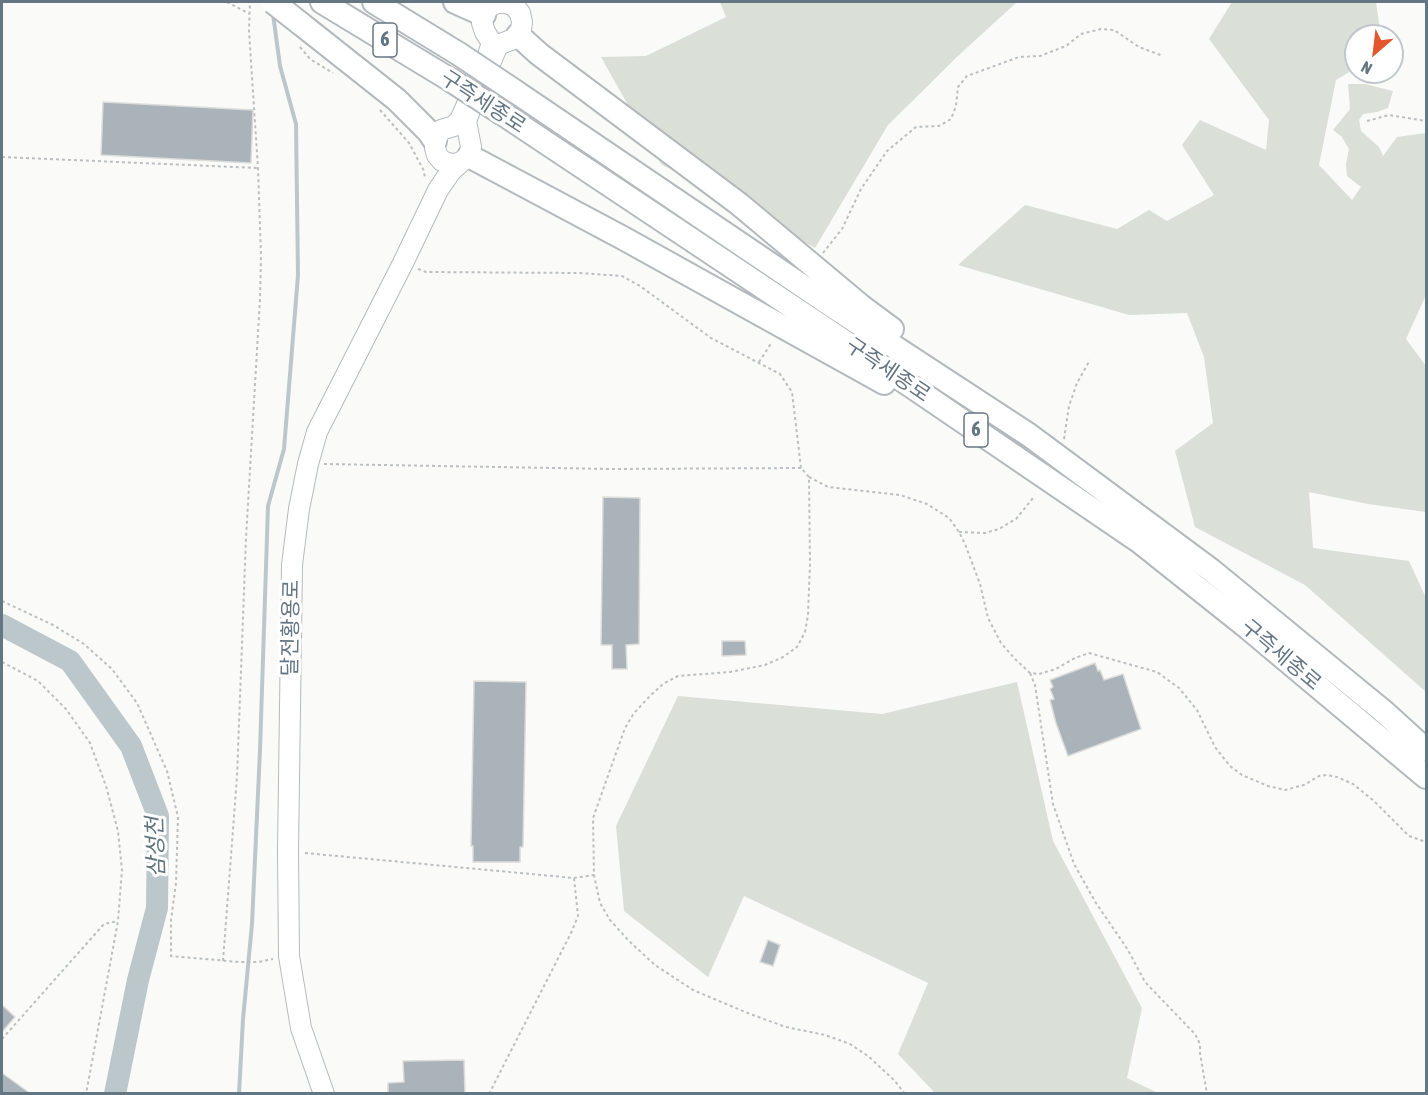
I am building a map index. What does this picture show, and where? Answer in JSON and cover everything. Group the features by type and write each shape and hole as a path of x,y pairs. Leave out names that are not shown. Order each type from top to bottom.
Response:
{"highway":[{"path":"273,2 299,31 397,100 428,131 436,148"},
{"name":"구즉세종로","path":"322,2 503,114 1140,542 1248,628 1426,777"},
{"name":"구즉세종로","path":"374,2 459,54 823,300 1029,435 1211,570 1383,711 1426,750"},
{"path":"455,2 507,11 539,54 739,204 861,306 916,347 996,400 1086,477"},
{"path":"465,159 623,238 884,383 1052,494 1140,542"}],"main road":[{"path":"507,11 508,42 498,45 466,121 471,147 465,159 432,187 442,168 436,148 441,130 454,126 460,120 492,43 482,23 507,11"},
{"path":"436,148 442,161 454,164 465,159"},
{"name":"달전황용로","path":"324,1094 301,1028 289,956 288,851 292,565 299,509 317,432 403,263 432,187"}],"path":[{"path":"227,2 250,14"},
{"path":"222,961 237,777 246,538 260,299 261,256 249,31 250,2"},
{"path":"821,256 843,229 861,189 887,151 916,127 939,126 951,119 956,106 958,87 967,76 1018,57 1040,56 1066,46 1081,34 1101,29 1114,30 1139,47 1163,56"},
{"path":"299,31 301,49 310,59 340,77"},
{"path":"375,105 408,143 432,187"},
{"path":"1367,121 1389,115 1426,120"},
{"path":"2,157 258,168"},
{"path":"403,263 426,272 580,273 622,276 640,286 711,338 780,374 792,392 801,468 809,477 828,487 900,495 927,504 949,518 965,544 980,584 988,618 1001,643 1030,673 1035,686 1053,804 1074,864 1096,903 1128,950 1144,982 1195,1034 1200,1044 1207,1094"},
{"path":"759,362 774,339"},
{"path":"1063,442 1077,383 1090,360"},
{"path":"308,464 612,469 801,468"},
{"path":"809,477 808,615 805,632 797,647 783,657 765,664 730,672 678,676 663,684 633,713 625,728 593,818 594,876 600,903 610,920 655,965 693,990 750,1014 786,1027 825,1035 850,1044 868,1056 894,1080 905,1094"},
{"path":"959,532 985,533 999,529 1016,519 1033,498"},
{"path":"2,600 84,644 112,669 137,703 167,771 178,817 176,883 171,920 171,956 258,962"},
{"path":"1030,673 1039,674 1056,669 1089,653 1157,672 1179,688 1197,710 1215,747 1230,766 1242,775 1268,786 1285,790 1304,785 1319,776 1337,777 1353,784 1374,801 1409,836 1426,842"},
{"path":"2,662 38,681 66,709 90,743 106,786 118,831 122,870 118,921 86,1094"},
{"path":"288,851 574,878 594,876"},
{"path":"489,1094 578,916 574,878"},
{"path":"2,1039 104,924 118,921"}],"shaded area":[{"path":"720,2 1017,2 888,125 815,248 661,164 601,57 646,56 726,17"},
{"path":"1232,2 1376,2 1379,24 1344,24 1344,75 1336,80 1319,165 1352,200 1361,187 1347,176 1346,164 1349,149 1342,137 1333,130 1350,109 1348,84 1365,84 1393,91 1388,108 1363,114 1359,120 1361,131 1379,147 1383,156 1397,137 1426,133 1426,295 1406,339 1426,366 1426,512 1368,504 1309,492 1313,548 1409,561 1426,598 1426,692 1305,585 1195,527 1175,451 1213,423 1204,357 1187,313 1129,315 958,265 1025,205 1117,229 1149,210 1167,221 1214,195 1182,145 1200,120 1266,150 1269,120 1209,39"},
{"path":"1017,682 1053,841 1142,1008 1127,1078 1158,1093 935,1093 898,1054 928,983 744,896 708,977 624,911 616,826 678,696 882,714"}],"building":[{"path":"103,102 253,110 251,163 101,155"},
{"path":"603,497 640,498 639,644 626,645 627,669 612,669 612,645 601,645"},
{"path":"722,641 745,641 746,655 722,656"},
{"path":"1095,663 1104,680 1123,674 1141,729 1068,756 1050,700 1054,699 1050,689 1053,687 1050,680"},
{"path":"474,681 526,682 523,847 520,847 520,862 473,862 473,846 471,846"},
{"path":"768,940 780,945 773,966 760,962"},
{"path":"2,1005 15,1017 2,1032"},
{"path":"464,1060 465,1094 388,1094 388,1083 404,1082 403,1061"},
{"path":"2,1073 31,1094 2,1094"}],"waterway":[{"path":"239,1094 252,924 268,506 284,449 298,275 296,124 280,66 273,14"},
{"name":"삼성천","path":"2,625 70,661 131,746 158,816 157,908 138,980 115,1094"}]}
